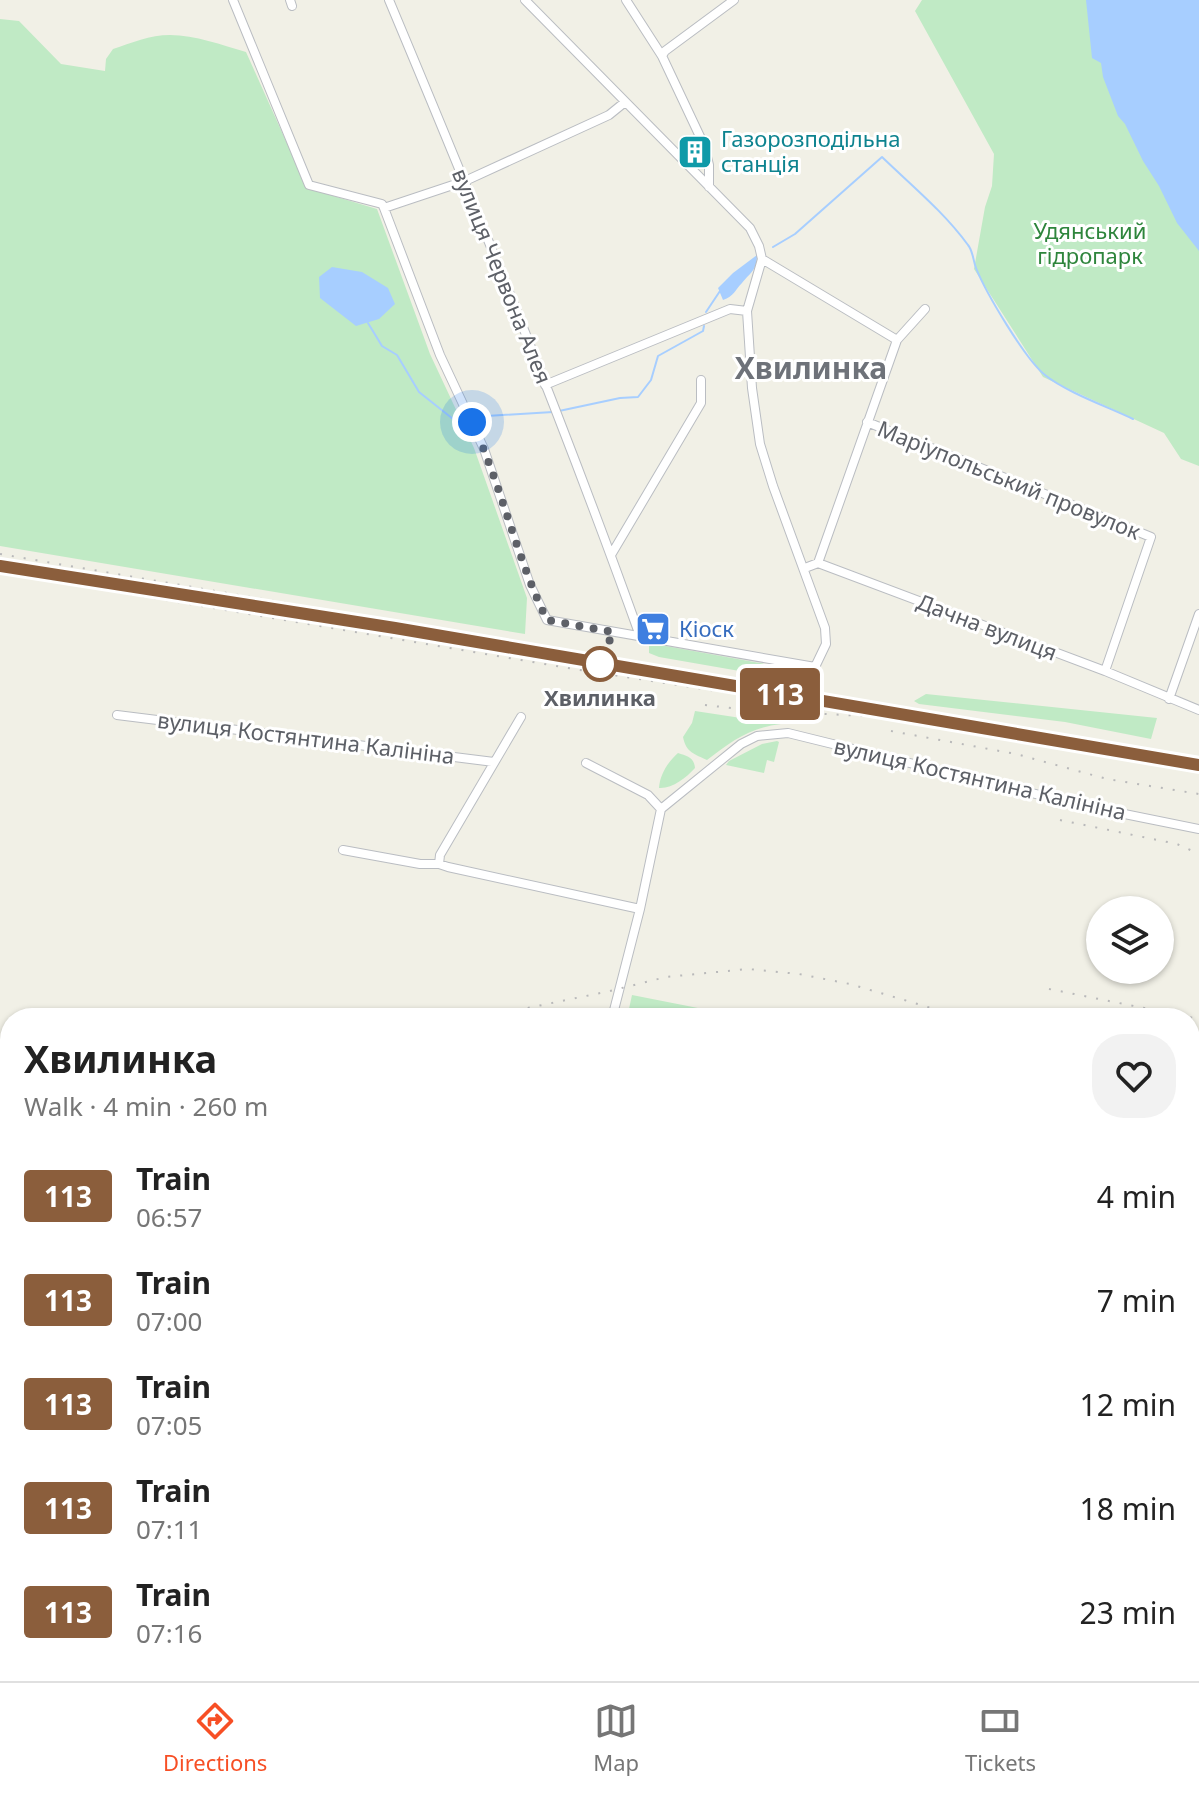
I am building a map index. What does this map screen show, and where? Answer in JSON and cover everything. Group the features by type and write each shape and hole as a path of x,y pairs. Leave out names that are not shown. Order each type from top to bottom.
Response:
{"street":[{"path":"233,0 309,185 383,206 465,181 609,115 625,102"},
{"name":"вулиця Червона Алея","path":"389,0 465,181 640,636"},
{"path":"383,206 440,355 484,449 530,585 547,620 815,667 826,644 825,628 760,444 752,388 747,311 762,259 759,246 750,228 525,0"},
{"path":"626,0 662,56 704,145 709,165 709,187"},
{"path":"662,56 734,0"},
{"path":"762,259 897,340"},
{"path":"545,385 730,309 747,311"},
{"path":"805,568 818,563 897,340 925,309"},
{"path":"611,555 701,403 701,380"},
{"name":"Маріупольський провулок","path":"867,422 1151,537 1105,671"},
{"name":"Дачна вулиця","path":"818,563 1105,671 1199,710"},
{"path":"1169,699 1199,614"},
{"name":"вулиця Костянтина Калініна","path":"117,715 494,762"},
{"name":"вулиця Костянтина Калініна","path":"439,864 440,855 521,717"},
{"name":"вулиця Костянтина Калініна","path":"661,809 741,744 757,736 788,733 1080,805 1199,829"},
{"path":"586,763 648,795 661,809 615,1008"},
{"path":"343,850 420,864 439,864 640,909"}],"green space":[{"name":"Удянський гідропарк","path":"922,0 1199,0 1199,466 1181,459 1164,433 1043,377 974,269 992,186 994,154 915,11"},
{"path":"0,19 19,21 61,64 105,71 106,59 113,49 155,36 189,37 246,52 307,188 377,209 430,354 474,448 527,598 525,634 0,546"},
{"path":"649,643 804,671 797,681 659,657 649,653"},
{"path":"926,694 1157,718 1151,739 1065,722 914,701"},
{"path":"695,711 781,724 741,736 707,760 689,750 684,742 683,737"},
{"path":"777,741 774,762 767,760 764,773 726,765 762,744"},
{"path":"678,753 692,759 695,768 669,787 659,788 665,769"},
{"path":"632,995 698,1008 629,1008"}],"water":[{"path":"1086,0 1199,0 1199,251 1177,223 1118,116 1101,63 1092,58"},
{"path":"757,255 753,270 732,295 723,300 718,288"},
{"path":"332,267 362,272 388,288 395,304 379,319 356,326 320,298 319,277"}],"waterway":[{"path":"773,247 795,234 882,157 938,210 968,245 997,309 1037,367 1064,387 1133,419"},
{"path":"706,312 720,291"},
{"path":"368,323 382,346 397,355 419,392 453,419 465,418"},
{"path":"559,411 638,397 651,380 658,356 703,331 704,326"},
{"path":"471,417 553,412"}],"railway":[{"path":"0,554 1199,760"},
{"path":"0,572 574,669 821,707"},
{"path":"705,705 884,717"},
{"path":"891,731 1016,754 1107,779 1199,794"},
{"path":"1060,820 1177,844 1199,854"},
{"path":"528,1008 666,977 748,969 799,974 850,984 931,1008"},
{"path":"1049,989 1144,1008"}],"train":[{"name":"113","path":"0,566 271,607 1199,765"}],"place":[{"name":"Газорозподільна станція","path":"695,152"},
{"name":"Кіоск","path":"653,629"},
{"name":"Хвилинка","path":"600,664"}],"district":[{"name":"Хвилинка","path":"811,369"}],"route":[{"path":"472,422 530,585 547,620 613,632 600,664"}]}
